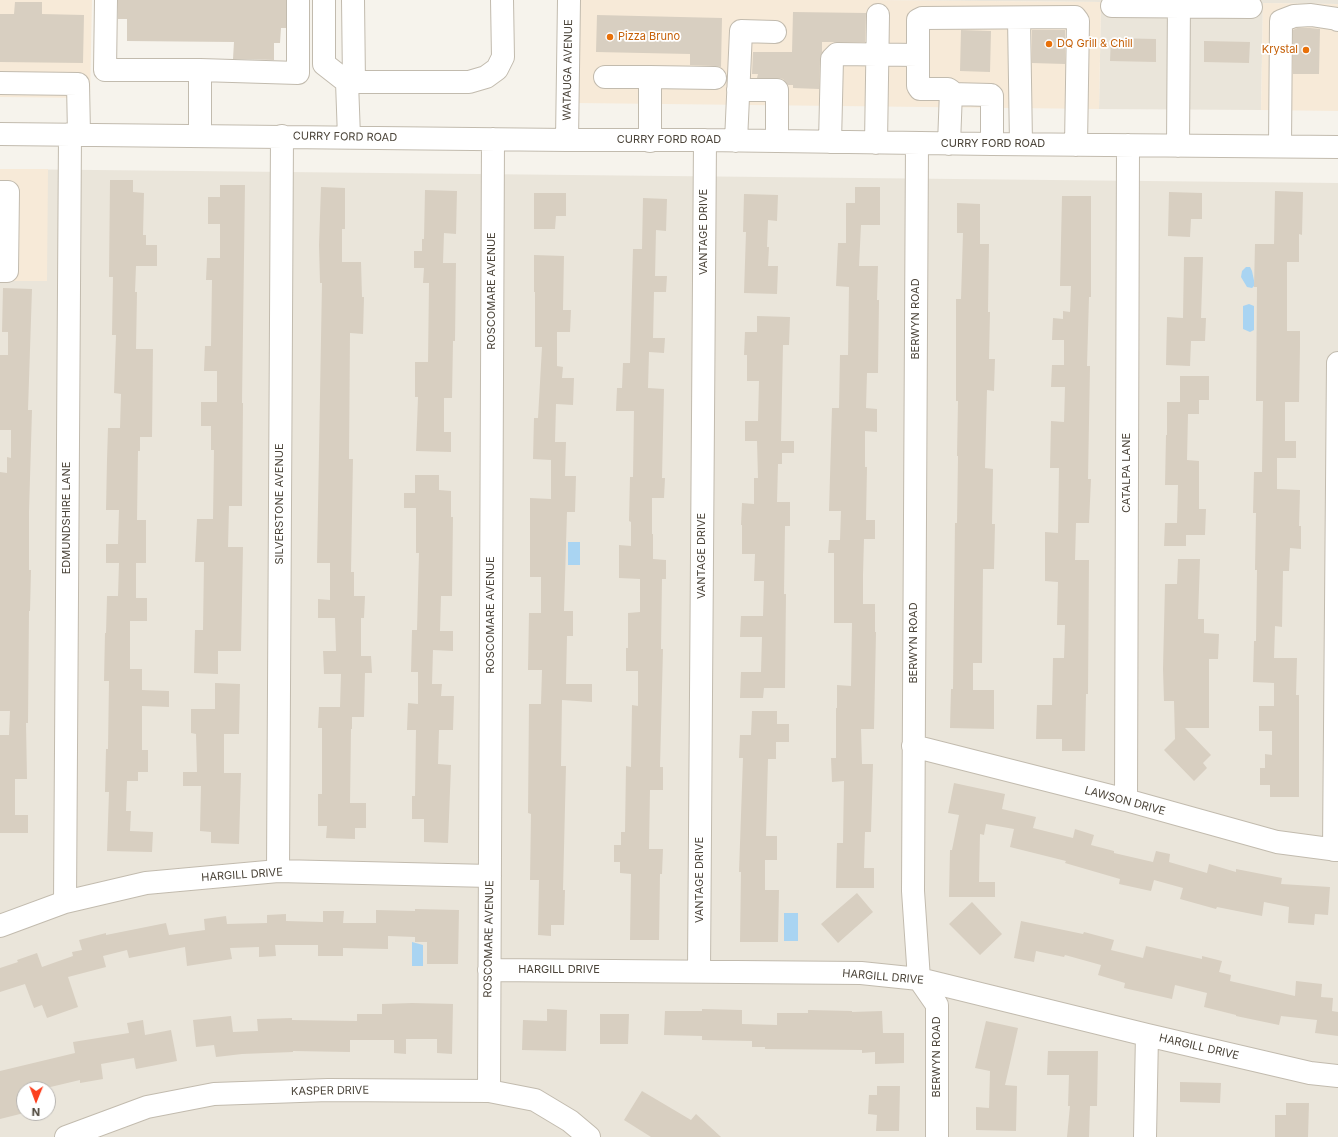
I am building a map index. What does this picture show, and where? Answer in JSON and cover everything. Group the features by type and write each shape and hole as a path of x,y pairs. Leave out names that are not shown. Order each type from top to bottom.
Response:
{"street":[{"path":"106,0 105,70 200,70 298,73 298,0"},
{"path":"324,0 324,64 350,82 469,82 486,77 497,69 503,57 502,0"},
{"path":"349,137 353,0"},
{"name":"WATAUGA AVENUE","path":"567,140 569,0"},
{"path":"1112,6 1179,3 1251,7"},
{"path":"1178,146 1179,3"},
{"path":"876,143 878,15"},
{"path":"1280,146 1281,21 1294,16 1311,15 1338,19"},
{"path":"949,144 951,91 948,89 920,89 918,86 918,20 922,18 1075,17 1077,19 1076,145"},
{"path":"1019,18 1020,144"},
{"path":"736,141 741,31 775,32"},
{"path":"830,142 832,59 837,54 918,55"},
{"path":"200,70 200,136"},
{"path":"605,77 715,78"},
{"path":"650,77 650,141"},
{"name":"EDMUNDSHIRE LANE","path":"0,83 78,84 74,134 65,902"},
{"path":"738,90 776,90 777,142"},
{"path":"951,94 992,96 992,144"},
{"name":"CURRY FORD ROAD","path":"0,134 1338,147"},
{"name":"SILVERSTONE AVENUE","path":"278,872 282,136"},
{"name":"ROSCOMARE AVENUE","path":"489,1091 488,970 490,876 493,139"},
{"name":"VANTAGE DRIVE","path":"699,971 705,140"},
{"name":"BERWYN ROAD","path":"917,143 913,891 919,979 937,1005 937,1137"},
{"name":"CATALPA LANE","path":"1126,800 1128,145"},
{"path":"0,192 8,192 7,271 0,271"},
{"path":"1336,850 1338,363"},
{"name":"LAWSON DRIVE","path":"913,746 1126,800 1277,842 1336,850"},
{"name":"HARGILL DRIVE","path":"0,926 65,902 146,883 278,872 490,876"},
{"name":"HARGILL DRIVE","path":"488,970 861,973 919,979 1310,1073 1338,1076"},
{"path":"1145,1137 1147,1035"},
{"name":"KASPER DRIVE","path":"66,1137 147,1106 214,1094 328,1090 489,1091 535,1100 570,1121 589,1137"}],"shaded area":[{"path":"0,0 92,0 90,98 0,97"},
{"path":"578,0 1101,2 1099,109 577,103"},
{"path":"866,0 1338,0 1338,4 1263,3 1261,110 1099,109 1101,2"},
{"path":"1263,3 1338,4 1338,111 1261,110"},
{"path":"0,169 1338,183 1338,1137 0,1137"},
{"path":"0,169 48,169 47,281 0,281"}],"water":[{"path":"1246,267 1250,267 1252,271 1255,285 1252,288 1247,287 1241,277 1242,271"},
{"path":"1249,304 1254,306 1254,330 1250,332 1243,329 1243,306"},
{"path":"568,542 580,542 580,565 568,565"},
{"path":"784,913 798,913 798,941 784,941"},
{"path":"412,942 423,945 423,966 412,966"}],"building":[{"path":"118,0 286,0 286,28 281,28 280,43 274,43 274,60 233,59 234,42 127,41 127,19 118,19"},
{"path":"15,2 42,2 42,14 84,15 83,63 0,62 0,14 14,14"},
{"path":"793,12 866,13 865,42 822,42 819,89 793,88 793,85 788,85 783,79 757,78 758,74 752,74 753,52 792,52"},
{"path":"597,15 722,18 721,67 690,65 690,54 596,52"},
{"name":"Krystal","path":"1297,28 1320,29 1319,74 1293,74 1293,30"},
{"path":"961,30 991,31 990,72 960,71"},
{"path":"1032,30 1065,30 1065,64 1032,63"},
{"path":"1111,38 1156,39 1156,62 1110,61"},
{"path":"1204,41 1250,42 1249,63 1204,62"},
{"path":"110,180 133,180 133,192 144,193 143,235 146,235 146,245 157,245 157,266 136,266 136,349 153,349 152,437 140,437 140,451 138,451 137,520 146,520 146,563 136,563 136,598 147,598 147,621 130,621 130,669 142,669 142,690 169,691 169,707 142,706 142,750 148,750 148,772 138,772 138,781 127,781 126,811 131,811 130,831 153,832 152,852 107,851 109,792 105,792 106,749 108,749 109,681 104,681 105,633 107,596 118,596 119,563 106,563 106,544 118,544 119,510 106,510 107,460 108,428 120,428 121,394 114,393 116,335 112,335 113,277 109,277"},
{"path":"220,185 245,185 242,506 229,506 228,547 243,547 241,651 218,651 218,674 194,673 195,630 203,630 204,562 195,562 197,519 213,519 214,450 211,450 211,426 201,426 201,402 217,402 217,371 204,371 205,346 211,346 212,280 206,280 207,258 220,258 220,224 208,224 208,197 220,197"},
{"path":"321,187 345,188 345,229 342,229 342,262 361,262 362,297 364,297 363,334 350,333 349,459 353,459 351,572 354,572 354,596 365,596 364,618 361,618 361,656 371,656 372,673 365,673 364,717 352,717 350,803 366,803 366,828 355,828 355,839 326,838 327,826 318,826 318,794 322,794 322,728 318,728 319,707 340,707 341,674 324,674 323,651 336,651 335,618 318,618 318,599 330,600 330,563 317,563 322,283 320,283 319,245"},
{"path":"855,187 880,187 880,225 861,225 859,266 878,266 877,300 879,300 878,373 867,373 866,408 877,409 877,432 865,431 865,467 867,467 866,520 875,520 875,539 864,539 863,575 863,604 875,604 876,632 874,729 861,729 862,764 873,764 871,832 865,832 864,868 874,868 874,888 836,888 837,843 843,843 844,781 832,782 831,758 836,758 837,685 851,686 852,623 834,623 834,553 828,553 829,540 840,540 841,511 829,511 832,408 839,408 840,355 848,355 849,287 836,286 838,243 846,243 846,203 855,203"},
{"path":"425,190 457,191 456,234 444,233 443,263 456,263 455,341 453,341 452,398 444,398 444,432 451,432 451,452 416,451 418,397 415,397 415,362 428,362 429,283 423,283 424,268 414,268 414,251 422,251 422,239 424,239"},
{"path":"1275,191 1303,192 1302,235 1299,234 1299,262 1287,262 1287,331 1300,331 1300,347 1299,402 1285,402 1285,441 1296,441 1296,458 1277,458 1277,489 1300,490 1299,526 1301,526 1301,549 1290,548 1289,571 1283,571 1282,627 1275,626 1274,658 1297,658 1296,695 1299,695 1299,797 1270,797 1270,785 1260,785 1260,768 1265,768 1265,754 1272,755 1272,731 1259,731 1259,706 1274,706 1274,683 1253,682 1254,641 1256,641 1257,570 1255,570 1256,513 1253,513 1254,472 1262,472 1263,401 1256,401 1257,287 1254,287 1255,244 1274,244"},
{"path":"1169,192 1202,193 1202,219 1191,219 1190,237 1168,236"},
{"path":"534,193 566,193 566,216 556,216 555,229 534,229"},
{"path":"744,194 778,195 777,221 768,220 767,247 769,247 768,266 778,266 777,294 744,293 746,232 743,232"},
{"path":"1062,196 1091,196 1091,297 1089,297 1087,366 1090,366 1088,479 1091,479 1089,523 1076,523 1075,560 1089,560 1088,694 1086,694 1085,751 1062,751 1062,739 1036,739 1037,705 1052,705 1053,658 1064,658 1065,625 1057,625 1058,582 1045,581 1045,532 1058,533 1059,468 1050,468 1051,421 1064,422 1065,387 1051,387 1052,365 1064,365 1064,340 1052,340 1053,318 1063,319 1063,311 1070,312 1071,286 1060,286"},
{"path":"643,198 667,199 666,231 656,230 655,276 667,276 666,292 654,292 653,338 665,338 664,353 649,352 648,388 664,389 662,478 665,478 664,498 652,498 653,559 666,560 666,579 662,579 661,649 663,649 660,767 663,767 663,790 650,790 649,849 663,849 662,874 660,874 659,940 630,940 631,874 620,873 620,862 614,862 614,845 621,845 621,832 625,832 626,766 631,767 632,705 638,706 638,671 626,671 626,648 628,648 628,613 640,612 640,579 619,578 619,545 631,546 631,522 629,521 630,477 633,477 634,411 616,411 617,388 622,388 623,363 630,363 633,249 642,249"},
{"path":"957,203 980,204 980,244 989,244 989,359 995,359 994,391 987,390 985,468 993,469 992,524 995,524 994,569 983,569 982,663 973,663 973,690 994,690 994,729 950,728 951,689 953,689 955,523 957,523 958,456 958,401 956,401 956,299 961,299 963,233 957,233"},
{"path":"534,255 564,256 563,310 571,310 570,332 557,332 557,366 563,367 562,378 574,378 573,405 556,404 555,442 566,442 565,476 576,476 575,512 567,512 564,611 573,611 573,636 567,636 566,684 592,684 592,702 562,700 561,766 566,766 563,890 565,890 564,925 551,925 551,936 538,935 539,880 530,880 531,814 528,813 529,704 541,704 542,670 528,670 529,613 541,613 541,577 530,577 530,498 551,499 551,460 533,459 534,418 538,418 542,347 535,347"},
{"path":"1184,257 1203,257 1201,318 1206,318 1205,341 1191,341 1190,366 1166,365 1167,317 1183,318"},
{"path":"3,288 32,289 28,410 32,410 29,512 29,570 31,570 28,723 26,723 27,779 15,779 15,815 28,815 28,833 0,833 0,735 9,735 10,711 0,711 0,472 7,473 7,457 11,458 11,430 0,430 0,355 8,355 8,332 2,332"},
{"path":"757,316 790,317 789,345 783,345 781,441 794,441 794,453 782,453 782,464 778,464 777,502 790,502 790,526 785,526 785,688 764,688 763,698 740,698 741,672 761,672 762,637 740,637 741,616 763,616 764,581 754,581 755,554 742,554 741,525 742,503 754,504 754,478 758,478 757,441 745,441 745,421 758,421 759,381 747,381 747,355 744,355 745,332 757,332"},
{"path":"1180,376 1209,376 1209,400 1199,400 1199,414 1188,414 1187,460 1199,461 1199,509 1206,509 1205,535 1186,535 1186,546 1164,546 1165,523 1177,523 1178,485 1165,485 1166,435 1167,402 1180,402"},
{"path":"415,475 439,475 439,490 451,491 451,517 453,517 452,596 441,596 440,631 453,631 453,651 433,650 432,684 442,684 441,696 454,696 453,730 439,730 438,764 451,765 448,843 424,842 424,819 412,819 412,796 415,796 416,730 407,730 408,703 418,704 418,672 411,672 412,630 417,630 419,553 416,553 416,508 404,508 404,493 415,493"},
{"path":"1178,559 1200,559 1198,619 1204,619 1204,633 1219,634 1218,659 1209,659 1209,728 1185,728 1211,755 1203,763 1207,768 1194,781 1164,750 1175,739 1174,701 1164,701 1163,669 1165,584 1177,584"},
{"path":"215,683 240,684 239,734 224,734 224,773 241,773 239,844 211,843 211,832 200,831 201,786 183,786 183,772 197,772 196,734 191,733 191,709 215,709"},
{"path":"752,711 777,711 777,724 789,724 789,742 776,742 776,759 768,759 766,836 777,836 777,860 765,860 765,890 779,890 778,942 740,942 741,872 739,872 743,758 739,758 740,735 751,735"},
{"path":"954,783 1005,794 1002,809 1036,817 1033,828 1073,838 1075,829 1094,835 1091,845 1114,851 1114,853 1153,862 1156,851 1170,854 1169,862 1207,873 1209,864 1236,872 1236,869 1282,878 1281,884 1330,887 1328,915 1315,914 1314,925 1288,923 1289,907 1264,902 1262,916 1217,907 1216,909 1180,899 1183,888 1154,880 1151,891 1119,884 1120,879 1065,863 1066,861 1010,847 1014,829 986,824 984,835 980,834 979,882 995,882 995,897 949,897 950,850 952,850 959,815 948,813"},
{"path":"857,893 873,912 838,943 821,924"},
{"path":"972,902 1002,934 980,955 949,924"},
{"path":"415,909 459,910 458,964 427,964 427,942 415,942 415,937 388,936 388,949 343,948 343,956 318,956 318,945 275,945 276,956 259,957 259,947 230,948 232,959 187,966 185,947 129,958 127,950 103,956 106,967 68,977 78,1007 47,1018 42,1005 34,1008 25,984 0,992 0,968 18,962 17,960 37,953 42,967 73,956 72,952 82,950 79,940 106,933 106,935 166,923 169,935 205,930 204,919 226,916 227,924 267,923 267,915 286,914 286,921 323,922 323,911 344,911 343,923 376,923 376,910 415,911"},
{"path":"1021,921 1083,934 1084,932 1114,940 1111,950 1143,958 1146,946 1202,959 1202,956 1222,961 1219,972 1231,975 1230,981 1295,996 1296,981 1322,984 1321,997 1333,998 1332,1011 1338,1012 1338,1036 1315,1033 1317,1020 1281,1016 1279,1025 1236,1016 1204,1007 1207,993 1175,985 1172,999 1124,988 1125,983 1098,975 1101,965 1065,955 1064,957 1036,951 1034,962 1014,958"},
{"path":"382,1004 453,1004 452,1054 437,1053 437,1039 406,1039 406,1054 394,1053 394,1040 350,1040 350,1052 293,1051 216,1057 214,1045 196,1047 193,1020 231,1016 233,1032 258,1031 257,1019 292,1018 292,1020 357,1021 357,1014 382,1014"},
{"path":"547,1009 567,1010 566,1051 522,1050 523,1020 547,1021"},
{"path":"702,1009 742,1010 742,1024 777,1025 777,1013 808,1013 808,1010 852,1012 882,1011 883,1033 904,1033 904,1063 875,1064 875,1052 862,1053 862,1050 765,1049 765,1047 752,1047 752,1041 702,1040 702,1036 664,1035 665,1011 702,1011"},
{"path":"600,1014 629,1014 628,1044 600,1044"},
{"path":"143,1020 145,1035 171,1030 177,1061 136,1069 134,1058 101,1064 103,1079 80,1083 80,1080 56,1086 56,1081 16,1081 16,1115 0,1119 0,1071 75,1053 73,1042 129,1033 127,1023"},
{"path":"986,1021 1018,1028 1005,1085 1017,1086 1016,1131 976,1130 976,1107 989,1108 990,1071 975,1068"},
{"path":"1048,1051 1098,1051 1097,1106 1090,1106 1089,1137 1067,1137 1070,1106 1068,1106 1069,1075 1047,1075"},
{"path":"1180,1082 1221,1083 1220,1103 1180,1102"},
{"path":"877,1086 900,1086 899,1131 876,1131 877,1115 868,1114 869,1095 877,1095"},
{"path":"642,1091 691,1120 696,1114 721,1137 651,1137 624,1120"},
{"path":"1286,1103 1309,1103 1308,1137 1275,1137 1275,1115 1286,1115"}],"place":[{"name":"Pizza Bruno","path":"610,37"},
{"name":"DQ Grill & Chill","path":"1049,44"},
{"name":"Krystal","path":"1306,50"}]}
